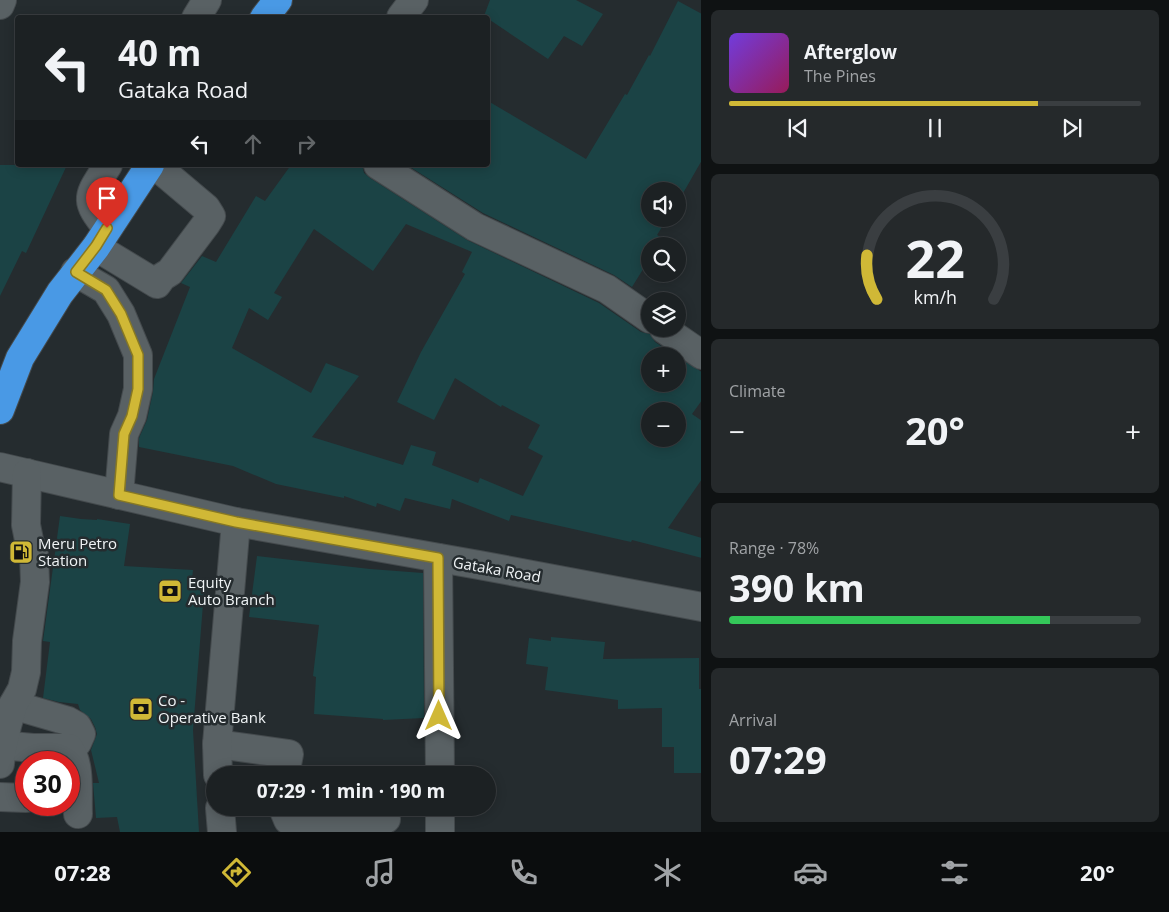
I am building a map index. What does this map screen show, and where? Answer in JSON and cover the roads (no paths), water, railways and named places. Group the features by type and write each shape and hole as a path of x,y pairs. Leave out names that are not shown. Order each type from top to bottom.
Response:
{"highway":[{"path":"266,15 278,0"},
{"path":"1,401 20,358 60,293 149,167"}],"street":[{"path":"0,5 2,0"},
{"path":"198,15 207,0"},
{"path":"107,167 90,194 90,203 101,237 156,284 170,272 211,216 206,208 157,167"},
{"path":"381,167 475,227 607,289 641,313"},
{"path":"76,272 106,290 121,314 138,355 138,389 132,416 124,434 119,495"},
{"path":"676,337 701,354"},
{"name":"Gataka Road","path":"0,467 236,522 701,607"},
{"path":"13,705 68,721 77,726 81,734 77,744 69,748 33,748 1,751 13,705 22,689 26,672 27,641 35,582 34,555 26,525 27,473"},
{"path":"218,766 217,744 236,522"},
{"path":"438,558 440,766"},
{"path":"217,744 289,754 287,766"},
{"path":"0,798 15,798"},
{"path":"221,816 222,832"},
{"path":"286,816 288,820 305,824 335,824 386,819"},
{"path":"440,816 440,832"}],"place":[{"name":"Meru Petro Station","path":"21,552"},
{"name":"Equity Auto Branch","path":"170,591"},
{"name":"Co - Operative Bank","path":"141,709"}]}
